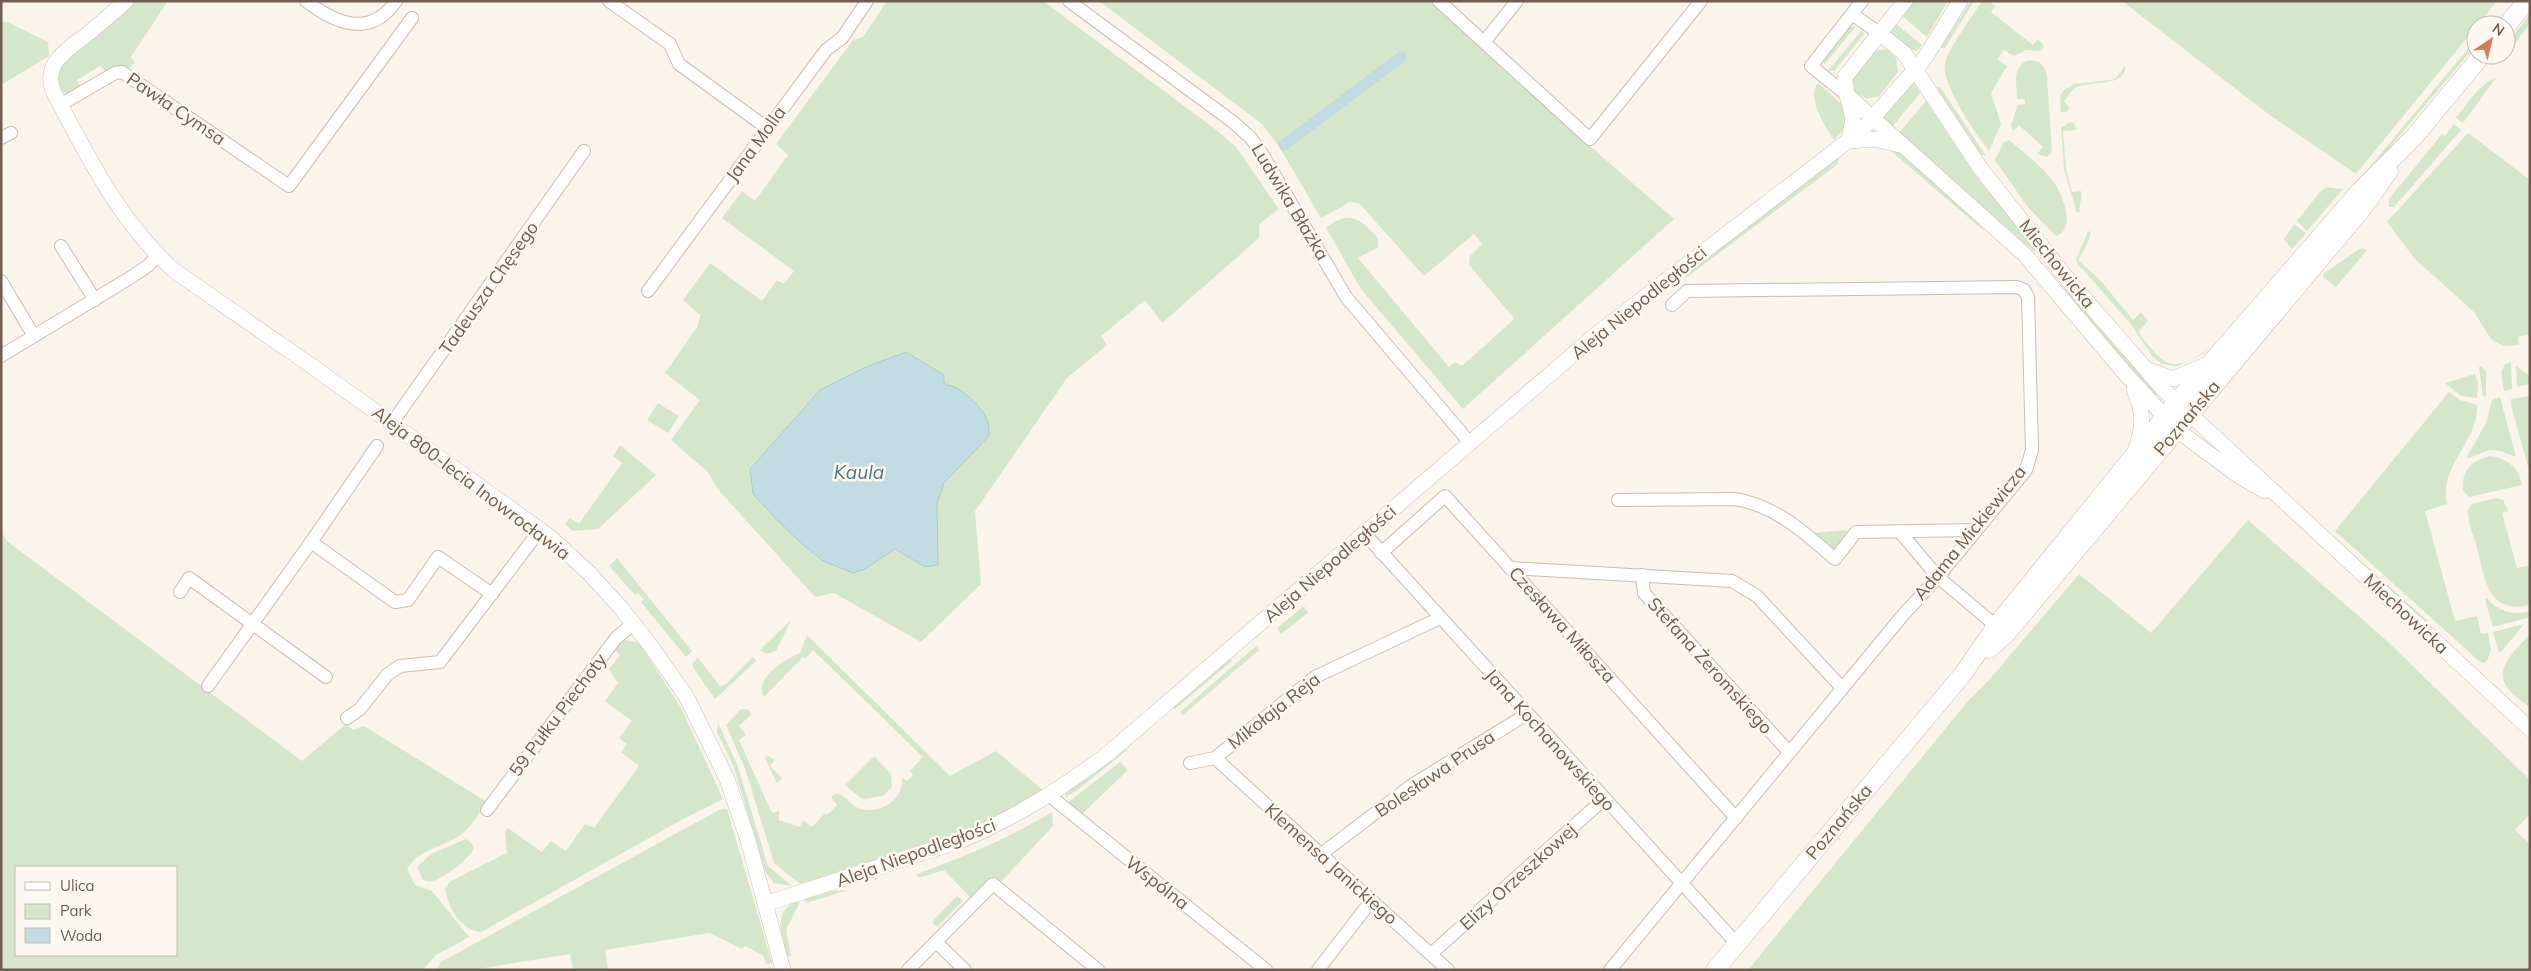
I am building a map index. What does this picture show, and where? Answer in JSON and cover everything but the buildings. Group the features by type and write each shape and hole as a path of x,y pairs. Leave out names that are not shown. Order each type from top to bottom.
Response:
{"main road":[{"path":"2515,15 2527,1"},
{"name":"Poznańska","path":"2001,630 2135,452 2360,191 2399,153 2474,65"},
{"name":"Poznańska","path":"1714,970 1963,674 2178,430 2382,184 2399,153"}],"street":[{"name":"Aleja 800-lecia Inowrocławia","path":"126,1 55,60 50,78 51,86 60,105 123,214 156,255 176,272 540,530 589,573 633,624 686,696 717,759 743,823 783,970"},
{"path":"306,1 324,15 348,25 374,21 396,1"},
{"path":"609,1 670,44 679,64 767,128"},
{"name":"Jana Molla","path":"648,291 826,50 842,38 868,1"},
{"name":"Ludwika Błażka","path":"1070,1 1251,138 1282,184 1346,297 1470,443"},
{"path":"1439,1 1590,139 1700,1"},
{"path":"1484,42 1518,1"},
{"path":"1847,95 1810,66 1862,1"},
{"path":"1905,1 1845,77 1853,118 1849,141 1874,139 1888,141 1906,148"},
{"name":"Aleja Niepodległości","path":"765,904 962,840 1010,819 1050,796 1110,752 1598,333 1849,141 1874,119 1934,47 1960,1"},
{"name":"Miechowicka","path":"1852,14 1904,53 1981,169 2069,280 2143,367 2177,402 2530,729"},
{"name":"Pawła Cymsa","path":"60,105 115,73 122,72 289,186 412,18"},
{"name":"Miechowicka","path":"1847,95 2024,254 2123,371 2178,430 2239,476 2281,499"},
{"name":"Tadeusza Chęsego","path":"392,424 584,151"},
{"path":"61,246 95,300"},
{"path":"1,356 133,276 149,265 156,255"},
{"path":"1672,306 1687,291 1674,273"},
{"path":"1,281 34,336"},
{"name":"Adama Mickiewicza","path":"1610,970 1842,688 1903,615 1938,577 2026,470 2032,450 2028,297 2024,290 2017,286 1687,291"},
{"path":"2143,367 2166,378 2174,379 2187,376 2210,363"},
{"path":"2123,371 2142,405 2142,435 2135,452"},
{"path":"208,686 253,624 316,546 378,446"},
{"name":"Czesława Miłosza","path":"1381,553 1445,496 1736,818"},
{"path":"1618,500 1734,498 1753,502 1773,510 1835,559 1856,532 1976,530"},
{"path":"347,718 360,709 387,675 400,666 440,662 540,530"},
{"path":"1900,532 1938,577 2001,630"},
{"name":"Jana Kochanowskiego","path":"1365,534 1737,944"},
{"path":"316,546 395,602 408,600 438,557 492,594"},
{"path":"1510,568 1719,578 1742,586 1757,596 1842,688"},
{"name":"Stefana Żeromskiego","path":"1642,575 1644,593 1789,752"},
{"path":"180,592 189,578 326,678"},
{"name":"Mikołaja Reja","path":"1190,763 1215,758 1316,677 1440,618"},
{"name":"59 Pułku Piechoty","path":"487,810 616,638 633,624"},
{"name":"Bolesława Prusa","path":"1320,855 1412,785 1527,714"},
{"name":"Klemensa Janickiego","path":"1215,758 1448,970"},
{"name":"Wspólna","path":"1050,796 1266,970"},
{"name":"Elizy Orzeszkowej","path":"1431,954 1604,799"},
{"path":"908,970 993,884 1098,970"},
{"path":"1318,970 1371,901"},
{"path":"936,942 965,970"}],"green space":[{"path":"134,1 168,1 131,57 135,63 129,68 105,71 100,66 77,80 80,86 69,94 60,91 57,76 64,61"},
{"path":"887,1 1043,1 1215,129 1236,147 1279,209 1259,224 1259,238 1162,323 1145,300 1101,336 1107,345 1067,378 975,511 981,584 921,642 834,593 815,597 716,487 708,472 671,440 700,400 665,373 698,326 700,315 683,300 710,263 762,301 777,280 784,284 794,271 722,218 742,191 755,201 788,155 776,144 853,40 863,37"},
{"path":"1099,1 1431,1 1591,147 1674,219 1463,409 1361,289 1326,228 1342,219 1354,219 1360,221 1378,238 1378,247 1358,258 1449,367 1455,362 1462,366 1513,320 1513,317 1469,265 1470,256 1482,244 1474,234 1424,276 1359,203 1350,202 1321,218 1280,148 1262,124"},
{"path":"1912,1 1948,1 1927,37 1901,15"},
{"path":"1971,1 1974,1 1945,48 1940,48"},
{"path":"1982,1 1989,1 1995,6 1991,12 2033,45 2038,39 2044,46 2041,51 2026,50 2014,56 2004,50 1997,59 2007,66 1991,93 2001,124 1989,151 1961,109 1948,83 1945,72 1945,64 1951,49"},
{"path":"2122,1 2497,1 2486,15 2466,15 2466,39 2356,174 2267,113"},
{"path":"2530,15 2530,23 2516,43 2516,31"},
{"path":"5,21 48,42 49,56 1,85 1,23"},
{"path":"1895,23 1922,45 1917,51 1914,51 1890,32"},
{"path":"1856,26 1824,65 1824,57 1849,27"},
{"path":"1863,29 1864,34 1834,71 1828,71"},
{"path":"1887,50 1896,58 1898,72 1879,96 1867,99 1855,92 1852,80 1874,51"},
{"path":"2466,51 2466,57 2385,153 2363,175"},
{"path":"2029,60 2039,62 2044,67 2047,76 2052,152 2047,157 2037,154 2043,147 2019,125 2013,131 2011,125 2018,105 2025,104 2025,99 2017,99 2017,71 2023,63"},
{"path":"2125,66 2124,73 2114,80 2076,87 2064,102 2070,108 2066,112 2061,112 2060,96 2064,90 2074,84 2111,80 2116,78"},
{"path":"2496,78 2463,123 2456,118 2485,84"},
{"path":"1818,83 1846,108 1846,127 1834,140 1822,120 1815,103 1815,89"},
{"path":"1914,84 1920,93 1892,127 1884,119 1884,116 1911,85"},
{"path":"1940,87 1986,156 1980,154 1937,88"},
{"path":"1926,101 1974,174 2036,249 2035,252 1899,133"},
{"path":"2070,122 2074,123 2076,130 2063,131 2066,169 2072,192 2081,191 2080,212 2077,213 2064,169 2061,128"},
{"path":"2454,124 2461,130 2394,207 2389,207 2389,199 2442,134 2445,136"},
{"path":"2468,133 2530,180 2530,334 2518,337 2519,345 2503,346 2491,339 2474,312 2415,259 2387,222"},
{"path":"2009,140 2032,159 2057,186 2066,210 2067,219 2066,226 2056,236 2027,206 1995,160 2004,142"},
{"path":"1898,149 1966,209 1985,232 1890,150"},
{"path":"1839,157 1838,164 1686,278 1686,273"},
{"path":"2326,187 2343,189 2307,231 2297,221"},
{"path":"2294,224 2306,233 2292,249 2284,239"},
{"path":"2091,231 2088,242 2078,260 2100,280 2133,320 2141,312 2148,321 2138,332 2162,359 2176,364 2186,362 2210,348 2201,355 2178,366 2162,364 2152,356 2131,324 2077,263 2076,259 2088,232"},
{"path":"2361,248 2367,250 2336,287 2323,277 2323,274"},
{"path":"2066,286 2158,393 2154,397 2062,289"},
{"path":"2511,362 2512,389 2504,391 2501,372 2505,364"},
{"path":"2481,366 2486,371 2486,396 2483,397 2479,367"},
{"path":"2516,366 2530,376 2530,384 2517,387"},
{"path":"2475,374 2478,383 2477,398 2461,396 2445,383"},
{"path":"2449,392 2460,400 2477,405 2476,418 2448,478 2447,504 2425,511 2455,621 2477,616 2481,634 2488,633 2491,650 2487,661 2483,663 2335,531"},
{"path":"2530,396 2530,474 2511,399"},
{"path":"2500,397 2516,457 2500,451 2489,450 2469,458 2467,457 2486,423 2492,400"},
{"path":"658,403 679,416 668,433 647,420"},
{"path":"620,445 656,475 598,529 573,531 565,524 570,518 579,524 622,463 613,456"},
{"path":"2490,456 2502,459 2511,465 2518,474 2522,485 2469,497 2463,490 2466,472 2478,460"},
{"path":"2496,498 2503,500 2508,511 2502,513 2517,568 2530,565 2529,605 2515,607 2505,605 2497,600 2486,582 2468,510 2472,504"},
{"path":"2248,520 2386,640 2530,780 2530,814 2515,830 2530,844 2530,970 1748,970 1968,701 1990,679 2079,574 2151,633"},
{"path":"1846,530 1849,532 1834,551 1812,533"},
{"path":"1,532 8,542 302,761 346,724 353,730 364,726 487,802 463,833 419,856 407,869 415,885 432,891 469,937 436,955 423,970 1,970"},
{"path":"2331,536 2334,537 2429,622 2420,619"},
{"path":"617,558 692,651 686,657 641,602 644,599 638,593 635,595 609,566"},
{"path":"2487,598 2501,609 2512,613 2530,611 2530,617 2493,627 2485,599"},
{"path":"1304,606 1308,613 1281,634 1277,628"},
{"path":"791,620 776,651 767,654 760,650"},
{"path":"2524,624 2501,652 2499,652 2493,632"},
{"path":"2530,634 2530,708 2509,690 2503,680 2503,672 2509,658"},
{"path":"807,635 950,776 996,751 1045,792 970,831 800,884 774,863 746,771 726,725 741,709 747,709 752,714 739,726 746,735 739,740 772,813 779,811 779,820 800,827 803,820 812,827 825,813 827,815 837,805 831,797 835,794 842,795 858,808 874,810 882,808 895,799 902,785 902,777 907,781 913,775 910,771 923,757 813,650 805,659 803,657 764,697 763,683 767,677 772,670 800,653"},
{"path":"626,640 639,643 680,706 723,799 685,818 481,932 474,931 461,922 452,910 445,888 451,881 507,853 505,831 508,828 542,852 551,841 566,851 585,824 594,828 639,766 621,752 627,744 619,738 632,721 605,701 618,683 609,669 620,655 614,649 621,641"},
{"path":"1256,646 1260,650 1183,715 1180,712"},
{"path":"753,657 756,661 715,699 694,669 692,663 698,658 720,686 726,684"},
{"path":"1227,660 1233,660 1175,709 1173,706"},
{"path":"718,723 737,764 768,866 792,886 774,883 765,871 733,765 717,732"},
{"path":"1124,747 1127,750 1065,798 1066,792"},
{"path":"767,755 775,760 770,766 782,778 777,783 765,759"},
{"path":"874,756 891,774 892,787 883,796 862,799 845,785"},
{"path":"1120,762 1128,770 1082,814 1067,803"},
{"path":"727,809 772,963 766,964 763,955 745,946 742,949 709,933 605,950 608,970 573,970 570,954 472,970 436,970 441,962 719,810"},
{"path":"1052,812 1053,826 999,884 991,876 971,898 944,870 918,878 917,874 986,846"},
{"path":"466,839 474,846 469,856 450,872 437,879 423,880 417,867 431,854"},
{"path":"848,890 806,903 804,899 832,891"},
{"path":"957,896 963,901 937,927 932,922"},
{"path":"794,902 799,904 786,930 791,956 787,957 781,920 787,907"}],"water":[{"name":"Kaula","path":"906,352 944,375 944,382 947,385 958,388 974,402 987,419 989,436 944,483 937,504 938,565 925,567 895,549 865,569 853,573 823,561 779,522 753,494 750,469 820,390 866,367"}],"waterway":[{"path":"1284,145 1401,57"}]}
